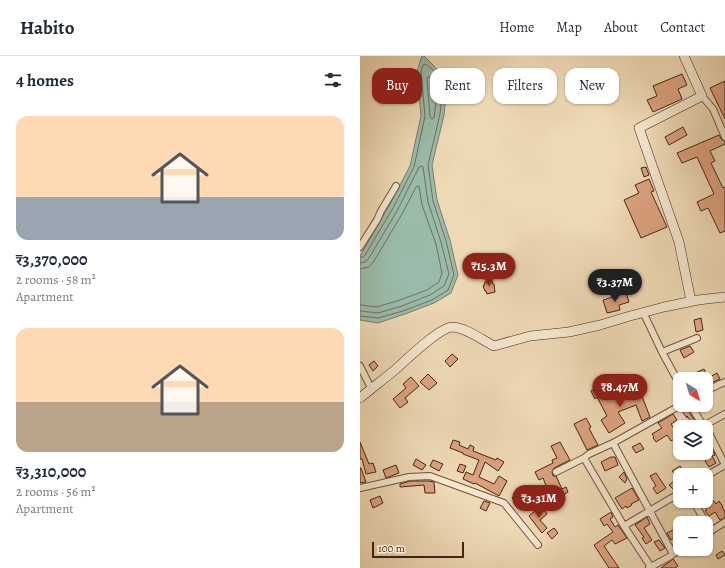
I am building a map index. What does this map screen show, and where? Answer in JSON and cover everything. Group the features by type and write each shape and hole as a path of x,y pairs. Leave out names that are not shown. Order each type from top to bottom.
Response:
{"street":[{"path":"684,56 702,96 713,109 725,137"},
{"path":"691,302 680,242 640,128 702,96"},
{"path":"360,247 396,186"},
{"path":"360,398 408,359 425,343 450,327 467,331 494,346 530,336 569,332 600,326 643,312 725,297"},
{"path":"643,312 673,372"},
{"path":"662,352 697,338"},
{"path":"360,366 372,388"},
{"path":"713,388 725,382"},
{"path":"556,472 613,443 673,409"},
{"path":"713,421 725,414"},
{"path":"713,441 725,465 713,472"},
{"path":"584,458 650,567 669,558 673,554 613,443"},
{"path":"360,488 409,477 430,476 504,503 538,545"},
{"path":"624,526 673,497"},
{"path":"713,529 725,522"}],"water":[{"path":"422,56 424,56 436,68 430,68 430,104 445,104 444,115 432,165 437,200 450,240 458,275 451,293 434,303 378,323 360,320 360,256 410,166 421,116 420,104 422,104 422,68 418,68"}],"building":[{"path":"682,74 687,85 678,89 682,99 653,112 647,100 657,96 653,86"},
{"path":"725,81 725,119 710,88"},
{"path":"683,127 687,135 669,145 665,137"},
{"path":"719,135 722,140 725,141 725,144 710,151 715,161 711,163 723,188 725,187 725,231 720,233 708,208 701,211 697,202 714,194 697,157 682,163 677,153"},
{"path":"646,167 649,175 644,177 641,168"},
{"path":"649,179 654,191 651,192 667,227 641,238 624,200 639,193 635,185"},
{"path":"492,259 497,268 485,275 479,265"},
{"path":"492,281 494,284 495,292 487,294 483,286 485,282"},
{"path":"626,293 629,302 619,305 620,310 607,313 603,300"},
{"path":"701,318 703,330 696,332 694,320"},
{"path":"690,346 694,352 684,358 680,350"},
{"path":"452,354 458,359 450,367 445,361"},
{"path":"374,361 378,366 373,371 369,365"},
{"path":"704,369 705,372 697,372"},
{"path":"717,373 720,379 713,382 713,375"},
{"path":"428,374 437,383 429,390 420,382"},
{"path":"411,377 419,386 405,398 408,402 400,408 393,399 406,388 403,384"},
{"path":"600,387 607,400 614,396 617,401 640,391 650,417 642,421 636,405 618,412 625,423 609,433 601,420 607,416 597,397 595,399 591,391"},
{"path":"682,412 689,412 694,420 690,420 687,416 687,418"},
{"path":"673,414 677,420 673,420 671,424 673,427 673,440 671,441 667,435 656,442 652,434 662,428 658,423"},
{"path":"586,418 591,427 589,428 598,445 587,450 574,424"},
{"path":"453,440 460,442 459,445 468,449 470,445 474,447 473,451 496,460 497,458 504,462 498,471 485,462 479,477 494,484 499,476 507,481 499,496 475,483 474,484 463,479 466,472 473,475 479,460 450,448"},
{"path":"360,442 369,464 373,463 376,472 366,474 362,459 360,459"},
{"path":"560,442 570,460 554,468 552,472 553,476 556,476 562,489 566,487 568,492 555,499 551,492 549,493 543,478 539,480 535,472 553,463 552,460 557,458 551,446"},
{"path":"640,443 644,449 636,453 632,447"},
{"path":"611,457 615,457 618,465 605,471 601,462"},
{"path":"713,458 716,463 709,467 705,461 713,460"},
{"path":"416,459 426,465 422,470 413,465"},
{"path":"433,460 443,464 439,471 430,466"},
{"path":"460,464 466,466 463,473 457,471"},
{"path":"396,465 399,473 386,478 383,470"},
{"path":"361,468 366,482 360,483"},
{"path":"624,472 627,479 625,483 619,477"},
{"path":"656,473 666,488 657,494 653,488 656,486 650,476"},
{"path":"410,481 434,482 435,493 425,493 424,485 400,487 400,484"},
{"path":"673,482 673,489 669,485"},
{"path":"536,488 541,492 534,502 528,498"},
{"path":"632,488 639,500 627,508 626,506 622,509 615,498"},
{"path":"518,492 529,503 523,508 512,498"},
{"path":"380,496 383,503 373,508 370,500"},
{"path":"713,500 716,504 719,501 725,512 725,518 720,520 715,512 709,516 705,511 707,510 706,508 713,508"},
{"path":"484,501 490,503 486,511 480,508"},
{"path":"541,506 547,514 540,520 547,528 542,533 529,516"},
{"path":"611,512 613,517 610,519 615,527 618,525 627,538 615,544 612,540 604,546 619,568 609,568 594,545 613,532 607,524 604,526 600,519"},
{"path":"647,517 650,524 644,528 652,540 646,544 642,538 644,537 635,525"},
{"path":"554,528 558,533 552,539 547,533"},
{"path":"673,530 673,538 671,540 667,533"},
{"path":"659,540 665,548 660,551 654,542"},
{"path":"722,551 725,555 718,559 716,555"},
{"path":"673,559 678,566 675,568 661,568"}]}
